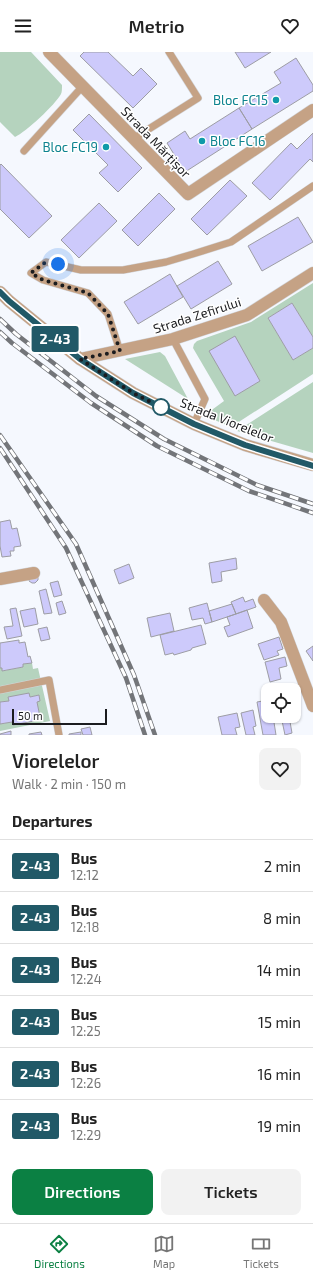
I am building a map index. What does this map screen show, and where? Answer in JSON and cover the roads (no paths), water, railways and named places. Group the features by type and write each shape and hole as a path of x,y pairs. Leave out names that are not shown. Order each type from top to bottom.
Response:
{"street":[{"name":"Strada Mărțișor","path":"49,52 188,194 313,110"},
{"name":"Strada Zefirului","path":"80,359 173,339 247,315 313,273"},
{"name":"Strada Viorelelor","path":"0,292 80,359 133,393 194,424 245,445 313,466"},
{"path":"0,579 34,573"},
{"path":"264,600 280,622 313,706"}],"lane":[{"path":"133,139 198,98 169,52"},
{"path":"24,151 82,87"},
{"path":"120,351 108,314 88,293 43,280 31,273 46,262 81,270 122,270 166,262 193,254 231,242 313,186"},
{"path":"173,339 205,399 194,424"},
{"path":"0,690 49,680 59,735"}],"railway":[{"path":"0,319 16,334 96,396 164,439 257,485 313,504"},
{"path":"0,332 12,343 91,403 157,446 249,491 313,513"},
{"path":"0,435 76,544 134,675 155,735"},
{"path":"0,448 66,548 126,678 145,735"}],"place":[{"name":"Bloc FC15","path":"276,100"},
{"name":"Bloc FC16","path":"202,141"},
{"name":"Bloc FC19","path":"106,147"}]}
